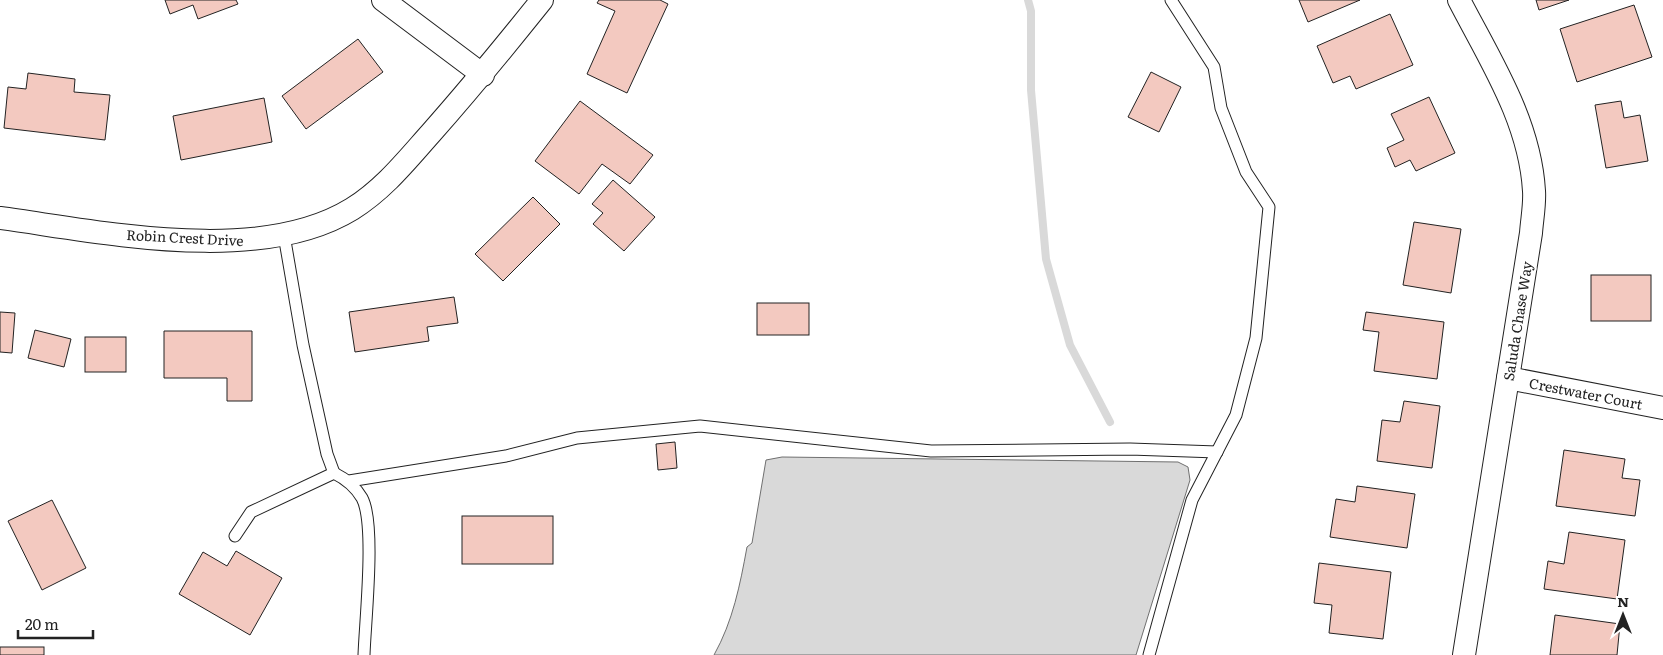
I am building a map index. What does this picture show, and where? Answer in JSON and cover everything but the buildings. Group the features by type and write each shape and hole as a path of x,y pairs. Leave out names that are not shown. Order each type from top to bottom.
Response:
{"street":[{"path":"383,0 483,75"},
{"name":"Robin Crest Drive","path":"0,218 139,237 244,242 284,235 320,225 352,209 387,182 483,75 542,0"},
{"name":"Saluda Chase Way","path":"1459,0 1519,120 1529,154 1534,192 1531,233 1464,655"},
{"name":"Crestwater Court","path":"1508,378 1663,408"}],"lane":[{"path":"1149,655 1192,500 1236,414 1256,338 1269,207 1246,172 1221,108 1214,67 1171,0"},
{"path":"284,235 303,346 327,454 334,473 349,481 363,499 369,536 364,655"},
{"path":"349,481 506,456 577,438 700,426 931,451 1130,450 1217,452"},
{"path":"235,536 251,512 334,473"}],"shaded area":[{"path":"782,457 1178,462 1188,467 1190,480 1136,655 714,655 731,616 747,547 752,543 766,460"}],"waterway":[{"path":"1028,0 1031,11 1031,90 1046,259 1070,345 1110,422"}]}
